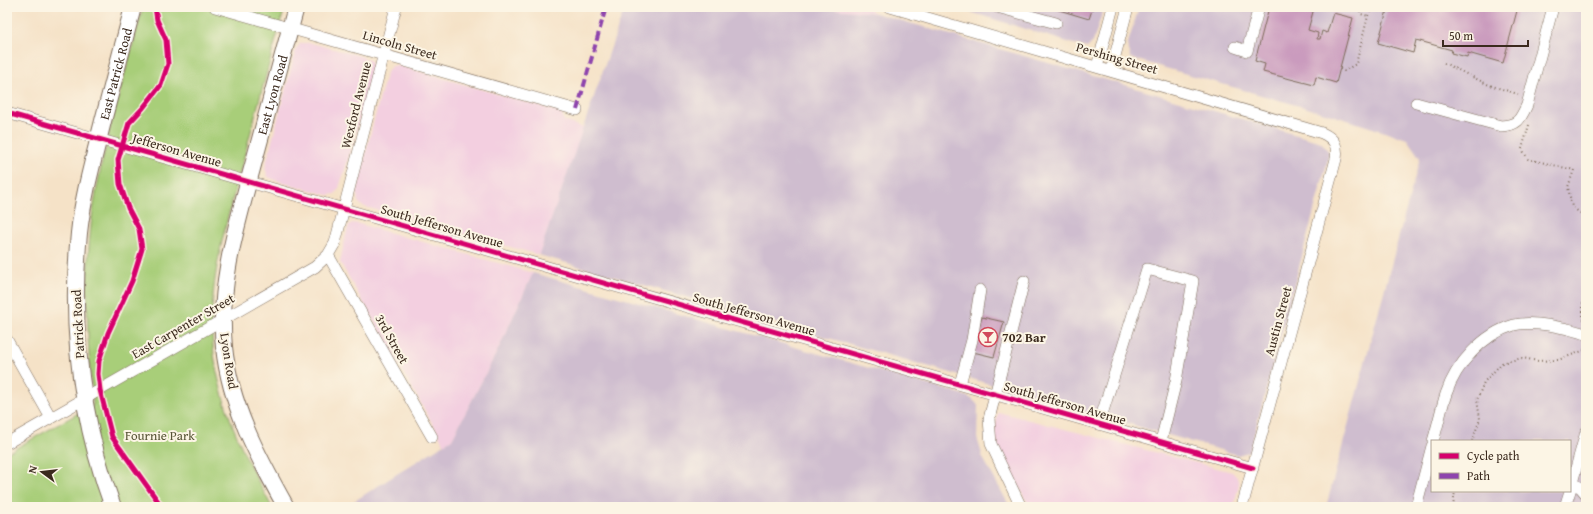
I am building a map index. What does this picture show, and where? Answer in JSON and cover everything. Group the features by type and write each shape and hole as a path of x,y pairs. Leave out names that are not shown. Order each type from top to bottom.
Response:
{"highway":[{"name":"East Patrick Road","path":"98,139 133,7"},
{"name":"East Lyon Road","path":"248,182 296,7"},
{"name":"Patrick Road","path":"98,139 80,232 76,272 76,310 78,349 89,423 97,458 113,507"},
{"name":"Lyon Road","path":"248,182 234,237 226,279 223,319 224,347 240,414 262,464 286,507"}],"street":[{"name":"Lincoln Street","path":"216,7 577,110"},
{"name":"Wexford Avenue","path":"343,209 396,7"},
{"name":"Pershing Street","path":"890,7 1322,133 1330,136 1335,142"},
{"path":"997,7 1056,24"},
{"path":"1097,67 1113,7"},
{"path":"1111,71 1128,7"},
{"path":"1235,47 1247,51 1259,7"},
{"path":"1416,103 1501,126 1512,125 1521,118 1527,105 1553,7"},
{"name":"Jefferson Avenue","path":"7,112 248,182"},
{"name":"Austin Street","path":"1242,507 1336,159 1337,149 1335,142"},
{"name":"South Jefferson Avenue","path":"248,182 1253,468"},
{"name":"East Carpenter Street","path":"7,443 315,267 328,255 335,242 343,209"},
{"name":"3rd Street","path":"328,255 432,437"},
{"path":"1099,424 1147,269 1193,281 1176,381 1161,441"},
{"path":"1021,507 991,444 989,419 1024,281"},
{"path":"960,384 974,332 980,290"},
{"path":"1433,440 1446,394 1454,375 1478,346 1494,334 1515,325 1537,324 1562,326 1586,334"},
{"path":"7,340 51,418"},
{"path":"1571,484 1586,432"},
{"path":"1416,507 1431,450"},
{"path":"1571,488 1580,487 1586,494"},
{"path":"1565,507 1569,492"}],"path":[{"path":"1359,7 1361,14 1368,16"},
{"path":"1340,69 1344,71 1356,64 1368,16 1370,12 1377,7"},
{"path":"1444,62 1488,85 1522,95"},
{"path":"1530,120 1522,149 1528,159 1574,170 1568,187 1572,207 1586,217"},
{"path":"1583,320 1583,287 1586,277"},
{"path":"1472,440 1480,419 1477,400 1484,382 1502,363 1522,358 1538,361 1558,360 1586,350"},
{"path":"1453,507 1455,492"},
{"path":"7,497 12,507"}],"shaded area":[{"path":"625,7 811,7 875,13 1321,142 1329,152 1327,163 1251,446 1248,452 1238,455 539,255"},
{"path":"811,7 867,7 875,13"},
{"path":"954,7 1104,7 1093,42 1087,48"},
{"path":"1139,7 1586,7 1586,507 1326,507 1420,158 1407,139 1332,115 1130,58 1128,43"},
{"path":"301,43 311,43 360,56 371,61 372,72 350,154 339,188 335,194 328,195 275,180 268,177 265,168 296,49"},
{"path":"392,66 400,66 557,111 562,114 564,121 584,128 539,255 362,206 358,202 357,194 362,167 386,74"},
{"path":"352,223 533,273 499,348 452,439 444,444 340,262 349,225"},
{"path":"533,273 961,394 972,399 978,405 977,438 983,458 1010,507 345,507 452,439 499,348"},
{"path":"998,412 1232,472 1237,477 1239,485 1233,507 1030,507 997,447 995,429"}],"green space":[{"name":"Fournie Park","path":"143,7 285,7 224,232 215,277 212,323 216,368 227,409 234,430 272,507 7,507 7,453 93,405 87,311 88,264 92,217 96,190 114,111"}],"building":[{"path":"1049,7 1093,7 1089,19"},
{"path":"1269,7 1314,8 1308,30 1318,33 1317,39 1320,39 1322,31 1327,33 1333,13 1353,18 1336,83 1316,77 1314,85 1263,72 1265,64 1255,61"},
{"path":"1388,7 1518,7 1503,63 1468,53 1467,57 1451,53 1452,50 1416,40 1413,53 1378,43"},
{"name":"702 Bar","path":"982,317 1004,322 994,357 973,352"}],"marked path":[{"path":"577,110 606,7"}],"cycle path":[{"path":"155,7 157,20 166,40 168,64 161,85 129,123 118,160 120,184 128,208 139,229 142,249 132,281 108,333 99,361 98,374 100,390 112,437 162,507"},
{"path":"7,113 1253,468"}],"place":[{"name":"702 Bar","path":"988,337"}]}
